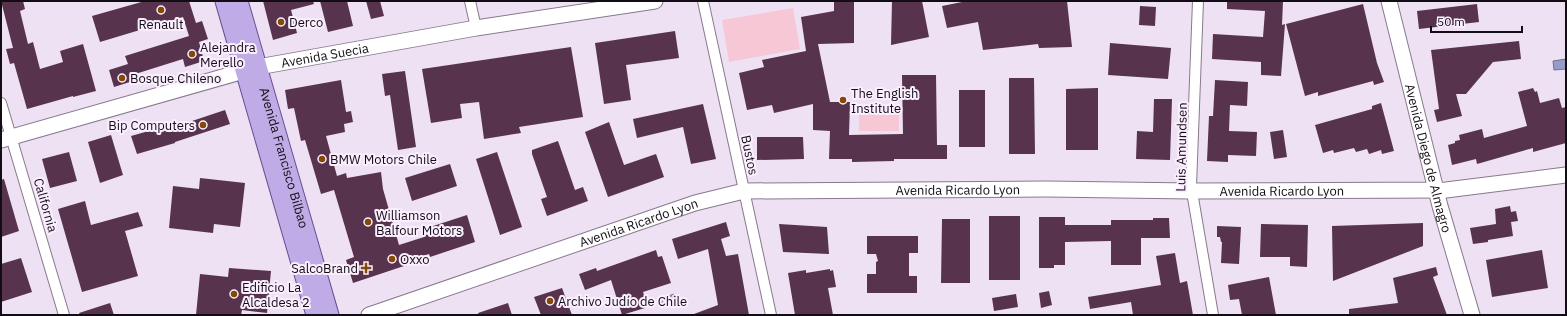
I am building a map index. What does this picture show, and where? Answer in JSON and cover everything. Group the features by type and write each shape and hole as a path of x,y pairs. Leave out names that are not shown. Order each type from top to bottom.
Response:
{"main road":[{"name":"Avenida Francisco Bilbao","path":"224,1 251,69 330,315"},
{"name":"Avenida Francisco Bilbao","path":"239,1 251,69 315,315"}],"street":[{"path":"470,1 476,28"},
{"name":"Avenida Suecia","path":"6,139 251,69 476,28 655,1"},
{"name":"Bustos","path":"703,1 771,315"},
{"name":"Luis Amundsen","path":"1198,1 1192,191 1213,315"},
{"name":"Avenida Diego de Almagro","path":"1389,1 1435,190 1472,315"},
{"name":"California","path":"1,103 6,139 64,315"},
{"name":"Avenida Ricardo Lyon","path":"369,315 695,203 744,191 1046,189 1192,191 1435,190 1459,189 1566,175"}],"shaded area":[{"path":"793,8 800,49 729,62 722,20"},
{"path":"859,108 899,108 899,131 859,131"}],"water":[{"path":"1566,59 1566,69 1554,70 1553,61"},
{"path":"674,294 677,301 662,305 660,299"}],"building":[{"path":"1,1 23,1 25,9 20,11 28,44 33,42 40,69 63,62 60,51 83,44 96,91 27,109 14,63 10,64 6,49 13,48"},
{"path":"145,1 189,1 196,23 202,21 208,39 199,42 204,61 185,67 183,59 132,75 133,81 114,87 109,70 128,64 125,56 189,36 183,17 100,42 92,16"},
{"name":"Derco","path":"263,1 313,1 314,4 291,10 297,33 273,40"},
{"path":"320,1 347,1 353,26 328,32"},
{"path":"366,1 380,1 384,16 371,19"},
{"path":"834,1 854,2 854,43 818,44 830,102 850,102 849,135 903,134 902,75 936,75 937,145 947,145 947,159 894,159 894,161 852,162 852,159 829,159 830,131 813,130 813,104 774,113 772,105 747,110 739,73 764,67 762,60 806,51 801,17 834,11"},
{"path":"892,1 922,1 929,37 891,45"},
{"path":"967,1 1067,1 1072,47 1039,48 1038,44 983,50 978,22 947,28 942,6"},
{"path":"1227,1 1283,1 1282,25 1285,24 1281,76 1261,75 1261,62 1212,59 1213,34 1263,37 1265,11 1227,9"},
{"path":"1363,4 1377,63 1384,82 1374,85 1373,81 1318,96 1318,92 1305,96 1286,24"},
{"path":"1477,4 1479,22 1419,29 1417,11"},
{"path":"1140,6 1156,7 1155,26 1139,25"},
{"path":"675,31 679,58 626,65 631,100 604,104 595,43"},
{"path":"1519,41 1521,59 1493,62 1466,94 1456,94 1462,116 1437,122 1434,110 1439,109 1431,50"},
{"path":"1110,43 1171,48 1168,79 1108,75"},
{"path":"571,47 583,117 519,127 521,133 484,139 479,102 460,104 462,118 431,123 422,69"},
{"path":"405,71 416,147 398,150 390,95 385,96 382,74"},
{"path":"1009,78 1034,78 1035,154 1009,154"},
{"path":"341,80 346,112 351,111 353,122 344,124 345,132 326,136 337,176 346,173 347,178 381,172 383,189 399,245 424,237 421,230 467,215 475,242 430,257 429,254 405,262 407,265 353,283 346,260 354,257 334,190 321,194 305,140 301,141 294,108 288,109 285,90"},
{"path":"1215,80 1248,82 1247,106 1230,105 1229,131 1257,132 1256,156 1228,155 1228,162 1207,161 1209,116 1213,116"},
{"path":"1098,88 1098,150 1066,150 1066,89"},
{"path":"1533,88 1535,92 1537,91 1540,103 1559,98 1562,108 1566,107 1566,143 1533,152 1533,148 1477,164 1476,159 1452,165 1448,145 1460,140 1459,135 1482,129 1484,138 1527,126 1518,92"},
{"path":"959,90 985,90 985,147 959,147"},
{"path":"1154,99 1172,99 1170,160 1136,159 1137,131 1153,132"},
{"path":"1381,103 1394,151 1382,154 1381,150 1369,154 1367,149 1356,152 1354,148 1334,153 1333,150 1323,153 1315,125 1372,109 1372,106"},
{"path":"703,104 716,159 691,164 683,127 637,138 633,119"},
{"path":"225,110 230,124 137,154 131,136 170,125 171,128"},
{"path":"609,122 624,165 656,154 664,177 608,197 585,132"},
{"path":"1283,130 1287,157 1274,159 1270,132"},
{"path":"111,135 123,175 100,183 88,142"},
{"path":"757,137 803,137 804,159 757,160"},
{"path":"558,141 575,190 583,187 588,201 547,216 541,199 547,197 532,154 532,150"},
{"path":"69,152 77,181 50,188 42,159"},
{"path":"497,152 522,227 500,235 476,159"},
{"path":"450,164 457,186 412,201 405,178"},
{"path":"200,178 245,183 240,227 214,224 213,233 169,228 173,186 199,189"},
{"path":"4,179 19,231 1,237 1,180"},
{"path":"85,201 91,225 138,212 143,226 125,231 138,276 82,292 58,209"},
{"path":"1510,206 1511,212 1516,211 1518,221 1511,222 1513,236 1473,244 1470,228 1496,224 1495,209"},
{"path":"989,216 1020,216 1020,280 989,280"},
{"path":"1039,217 1065,217 1065,225 1111,225 1111,220 1153,220 1153,218 1169,218 1170,238 1141,238 1141,265 1111,265 1111,241 1065,242 1065,265 1054,265 1054,268 1039,268"},
{"path":"942,219 970,219 970,283 941,283"},
{"path":"726,222 730,236 721,239 726,256 738,254 749,315 694,315 718,305 708,249 678,259 672,239"},
{"path":"1423,223 1423,246 1333,281 1332,226"},
{"path":"779,224 827,227 829,254 783,252"},
{"path":"1261,224 1308,225 1307,267 1290,266 1290,257 1260,257"},
{"path":"1217,226 1241,227 1239,264 1221,263 1222,242 1220,237 1217,237"},
{"path":"867,236 918,236 918,253 909,253 909,276 917,276 917,293 867,293 867,274 876,274 876,262 878,261 876,254 867,254"},
{"path":"656,250 658,257 662,256 671,283 643,292 648,307 622,315 611,280 585,290 579,274 596,268 597,271"},
{"path":"1542,250 1548,288 1492,297 1486,260"},
{"path":"1175,253 1180,283 1187,281 1193,315 1133,315 1131,302 1090,309 1088,297 1161,285 1156,256"},
{"path":"21,258 32,292 1,302 1,264"},
{"path":"1436,267 1438,275 1433,277 1447,315 1349,315 1349,309 1398,303 1393,278"},
{"name":"Edificio La Alcaldesa 2","path":"229,268 271,271 267,313 242,310 241,315 196,315 200,274 228,277"},
{"path":"830,269 830,271 833,270 836,287 828,288 833,315 795,315 788,273 806,270 806,273"},
{"path":"1269,277 1276,315 1242,315 1239,299 1230,300 1228,285"},
{"name":"Archivo Judío de Chile","path":"562,288 572,315 541,315 534,297"},
{"path":"1049,291 1052,305 1041,308 1039,293"},
{"path":"1016,294 1018,307 994,311 992,298"},
{"path":"110,303 114,315 80,315 79,313"},
{"path":"508,303 512,315 479,315 478,313"}],"place":[{"name":"Renault","path":"161,10"},
{"name":"Derco","path":"281,22"},
{"name":"Alejandra Merello","path":"192,54"},
{"name":"Bosque Chileno","path":"122,78"},
{"name":"The English Institute","path":"843,100"},
{"name":"Bip Computers","path":"203,125"},
{"name":"BMW Motors Chile","path":"322,159"},
{"name":"Williamson Balfour Motors","path":"368,222"},
{"name":"Oxxo","path":"392,259"},
{"name":"SalcoBrand","path":"366,268"},
{"name":"Edificio La Alcaldesa 2","path":"234,294"},
{"name":"Archivo Judío de Chile","path":"550,301"}]}
